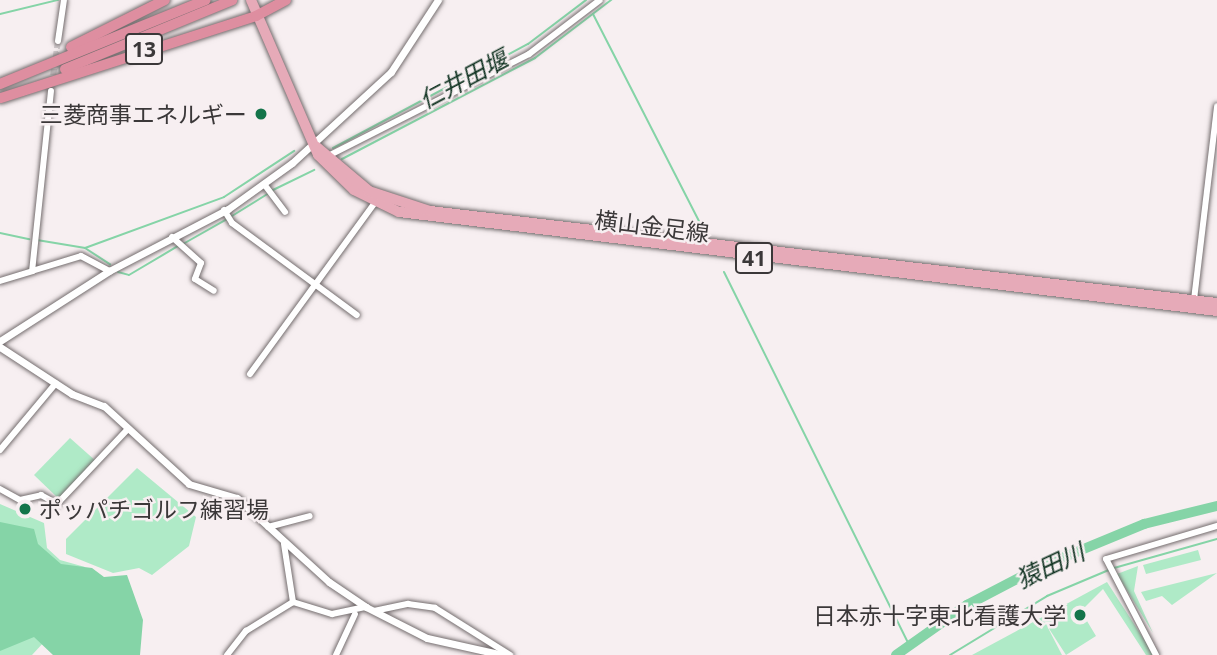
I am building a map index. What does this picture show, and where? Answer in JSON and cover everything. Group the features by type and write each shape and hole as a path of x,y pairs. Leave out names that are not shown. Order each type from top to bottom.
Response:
{"highway":[{"name":"13","path":"4,81 165,0"},
{"name":"13","path":"4,81 206,0"},
{"name":"13","path":"0,98 256,16 286,0"},
{"name":"13","path":"0,98 230,1"}],"main road":[{"name":"横山金足線","path":"251,0 316,146 336,175 377,199 452,222 1217,311"},
{"name":"横山金足線","path":"316,146 377,199 430,211 1217,303"}],"street":[{"path":"58,41 64,0"},
{"path":"0,341 109,271 175,243 267,190 391,72 438,0"},
{"path":"328,156 529,54 600,0"},
{"path":"32,271 51,91"},
{"path":"1194,300 1217,106"},
{"path":"267,190 285,212"},
{"path":"250,374 377,199"},
{"path":"227,215 357,315"},
{"path":"175,243 201,262 195,279 214,291"},
{"path":"0,281 81,256 109,271"},
{"path":"0,347 56,383 103,407 189,484 237,498 284,544 366,607 427,638 503,655"},
{"path":"0,450 56,383"},
{"path":"0,489 20,500 41,495 57,504 128,429"},
{"path":"268,527 310,516"},
{"path":"1156,655 1106,570 1116,552 1217,526"},
{"path":"284,544 293,602"},
{"path":"227,655 246,631 293,602 355,614"},
{"path":"374,611 408,604 435,608 510,655"},
{"path":"336,655 355,614 366,607"}],"shaded area":[{"path":"70,438 97,462 60,500 34,475"},
{"path":"137,468 196,517 189,546 152,575 139,568 113,573 66,554 66,539"},
{"path":"0,504 44,523 47,548 60,560 85,567 57,628 32,655 0,655"},
{"path":"0,522 34,529 38,544 61,564 92,568 104,577 127,575 143,620 140,655 53,655 34,637 0,651"},
{"path":"1198,550 1201,560 1146,574 1143,565"},
{"path":"1138,566 1134,591 1153,633 1117,574"},
{"path":"1217,573 1172,605 1162,596 1146,601 1141,592"},
{"path":"1107,582 1154,655 1146,655 1103,589 1081,611 1096,636 1066,655 1046,624 1062,655 972,655"}],"waterway":[{"path":"0,14 58,0"},
{"name":"仁井田堰","path":"333,148 528,44 586,0"},
{"path":"342,159 535,58 611,0"},
{"path":"593,14 702,227"},
{"path":"85,248 224,197 294,151"},
{"path":"273,190 314,170"},
{"path":"232,216 269,193"},
{"path":"183,244 227,219"},
{"path":"0,233 29,239"},
{"path":"37,240 85,248 110,264"},
{"path":"118,272 129,275 178,246"},
{"path":"724,272 909,644"},
{"name":"猿田川","path":"896,655 967,605 1040,567 1144,524 1217,506"},
{"path":"1114,568 1217,539"},
{"path":"950,655 1047,596 1109,570"}],"tunnel":[{"path":"52,84 58,41"}],"place":[{"name":"三菱商事エネルギー","path":"261,114"},
{"name":"ポッパチゴルフ練習場","path":"25,509"},
{"name":"日本赤十字東北看護大学","path":"1080,615"}]}
